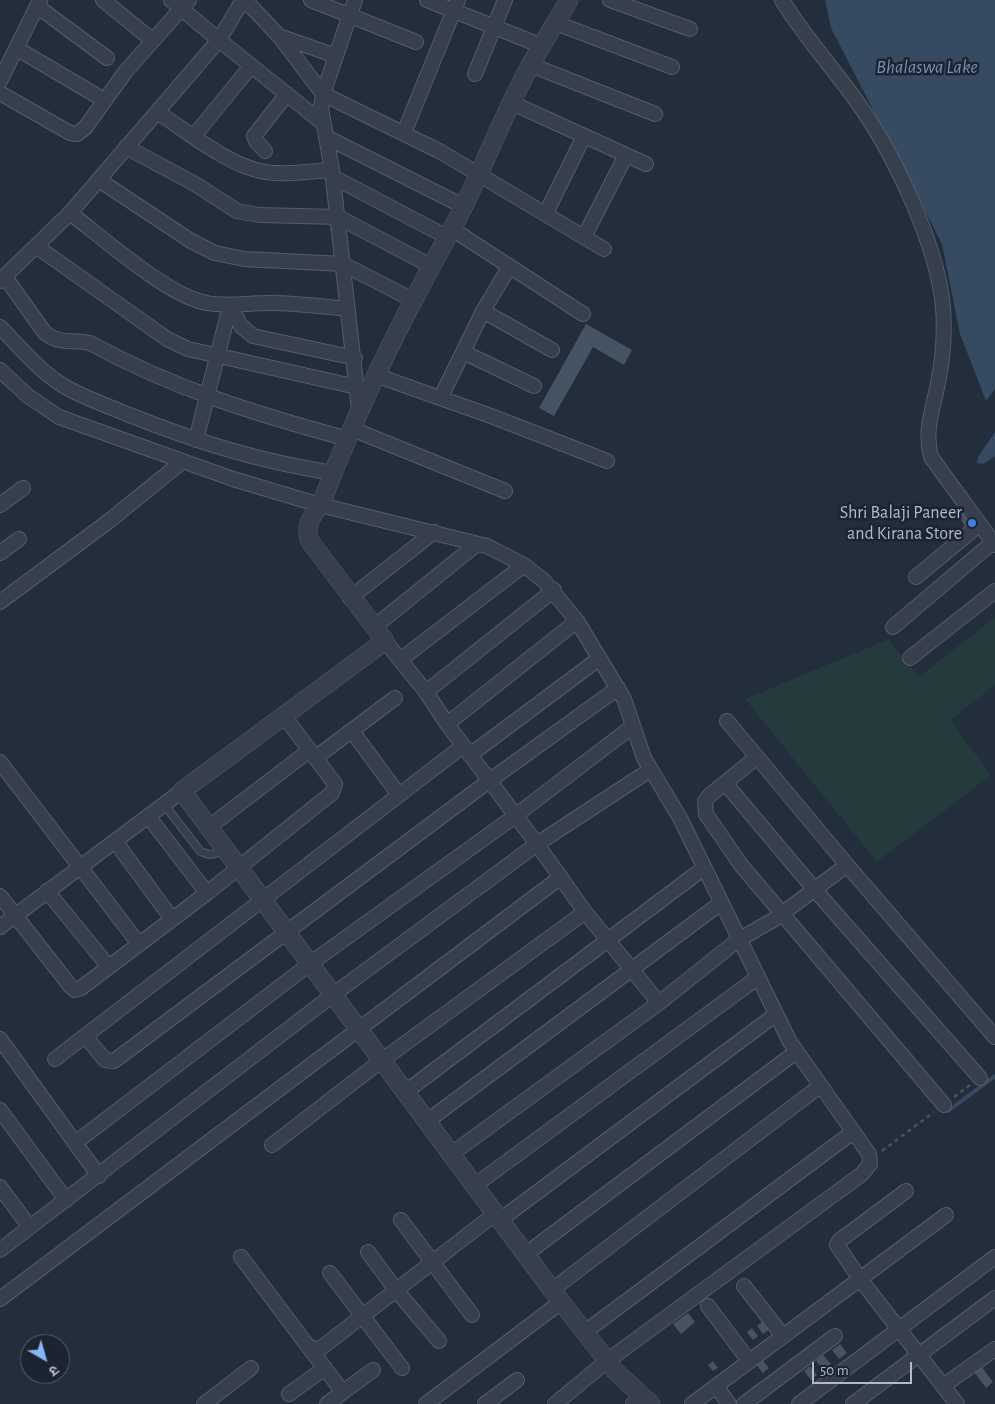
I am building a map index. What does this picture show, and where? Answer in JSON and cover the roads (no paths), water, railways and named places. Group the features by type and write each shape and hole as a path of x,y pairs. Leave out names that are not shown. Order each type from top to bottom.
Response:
{"street":[{"path":"102,0 152,40"},
{"path":"505,491 350,434 250,412 171,384 90,343 78,340 62,342 53,339 45,333 2,279 70,213 99,180 219,40 244,0 279,36 323,94 404,133 478,172 604,249"},
{"path":"311,0 416,42"},
{"path":"355,0 323,94 321,108 333,174 342,264 355,358 359,410"},
{"path":"427,0 456,5 495,26 542,46"},
{"path":"475,74 505,0"},
{"path":"569,0 531,65 450,232 375,375 326,490 309,520 307,529 310,540 350,598 426,692 447,724 537,844 585,912 659,1003"},
{"path":"610,0 690,29"},
{"path":"782,0 879,134 897,169 918,219 936,271 943,306 944,342 938,382 929,420 927,441 932,457 994,543 893,627"},
{"path":"0,82 38,3 107,58"},
{"path":"0,93 70,133 77,134 85,128 104,100 180,3 219,40 287,94 325,130 463,206"},
{"path":"404,133 456,5"},
{"path":"556,23 672,67"},
{"path":"279,36 336,56"},
{"path":"16,48 104,100"},
{"path":"531,65 655,114"},
{"path":"194,136 251,66"},
{"path":"265,150 256,141 254,136 287,94"},
{"path":"512,103 646,164"},
{"path":"157,112 244,166 261,171 333,174 450,232 510,266 583,314"},
{"path":"546,213 584,136"},
{"path":"126,147 170,169 237,211 259,215 338,218 431,266"},
{"path":"584,237 626,155"},
{"path":"99,180 214,253 244,259 342,264 413,300"},
{"path":"70,213 185,297 206,303 230,306 269,303 348,309"},
{"path":"36,246 167,340 188,349 357,387"},
{"path":"441,397 483,311 510,266"},
{"path":"196,440 230,306"},
{"path":"230,306 241,326 253,336 355,358"},
{"path":"483,311 552,350"},
{"path":"0,326 63,386 196,440 278,464 326,490 434,532 487,546 524,565 554,590 577,621 618,688 650,770 676,811 721,903 742,938 757,978 796,1052 871,1160 862,1174 611,1365 555,1404"},
{"path":"463,352 534,386"},
{"path":"0,370 28,396 59,417 233,479 326,490"},
{"path":"375,375 441,397 607,461"},
{"path":"0,602 109,520 183,461"},
{"path":"0,505 24,488"},
{"path":"916,577 980,524"},
{"path":"350,598 434,532"},
{"path":"0,553 19,539"},
{"path":"374,627 478,544"},
{"path":"400,660 524,565"},
{"path":"426,692 554,590"},
{"path":"910,658 995,591"},
{"path":"447,724 577,621"},
{"path":"0,927 385,641"},
{"path":"55,1059 399,795 600,658"},
{"path":"85,1036 105,1060 114,1061 489,781 618,688"},
{"path":"209,827 313,754 352,730 394,698"},
{"path":"0,896 71,987 75,990 81,988 207,893 332,793 335,784 284,716"},
{"path":"727,721 847,865 995,1037"},
{"path":"75,1143 311,963 515,816 633,726"},
{"path":"352,730 399,795"},
{"path":"757,758 705,801 706,814 730,852 944,1105"},
{"path":"0,762 140,944"},
{"path":"0,1250 334,994 537,844 650,770"},
{"path":"726,783 815,890 980,1078"},
{"path":"182,791 334,994 450,1155 585,1332 642,1401"},
{"path":"148,816 207,893"},
{"path":"115,841 172,919"},
{"path":"450,1155 659,1003 742,938 782,913 847,865"},
{"path":"404,1093 606,939 704,868"},
{"path":"0,1299 560,877"},
{"path":"48,891 109,968"},
{"path":"426,1122 721,903"},
{"path":"272,1145 381,1061 585,912"},
{"path":"474,1186 757,978"},
{"path":"307,1345 314,1349 321,1348 432,1262 498,1217 776,1015"},
{"path":"0,1039 99,1176"},
{"path":"526,1254 796,1052"},
{"path":"426,1404 557,1296 820,1086"},
{"path":"0,1110 66,1200"},
{"path":"585,1332 853,1132"},
{"path":"0,1187 29,1226"},
{"path":"906,1191 837,1245 860,1279 957,1404"},
{"path":"692,1404 946,1215"},
{"path":"401,1220 472,1316"},
{"path":"368,1252 396,1290 439,1341"},
{"path":"242,1257 342,1392"},
{"path":"799,1404 995,1257"},
{"path":"330,1274 402,1368"},
{"path":"744,1286 783,1336"},
{"path":"853,1404 995,1298"},
{"path":"708,1306 749,1362"},
{"path":"744,1404 835,1336"},
{"path":"943,1386 995,1349"},
{"path":"204,1404 251,1368"},
{"path":"290,1394 325,1368"},
{"path":"327,1404 373,1370"},
{"path":"485,1404 516,1380"},
{"path":"716,1386 729,1404"}],"lane":[{"path":"164,804 200,851 207,855 215,855 225,848"}],"water":[{"name":"Bhalaswa Lake","path":"825,0 995,0 995,389 986,401 960,334 942,244 831,28"},
{"path":"995,432 995,456 983,464 977,463 978,457"}],"waterway":[{"path":"948,1111 995,1076"}],"place":[{"name":"Shri Balaji Paneer and Kirana Store","path":"972,523"}]}
